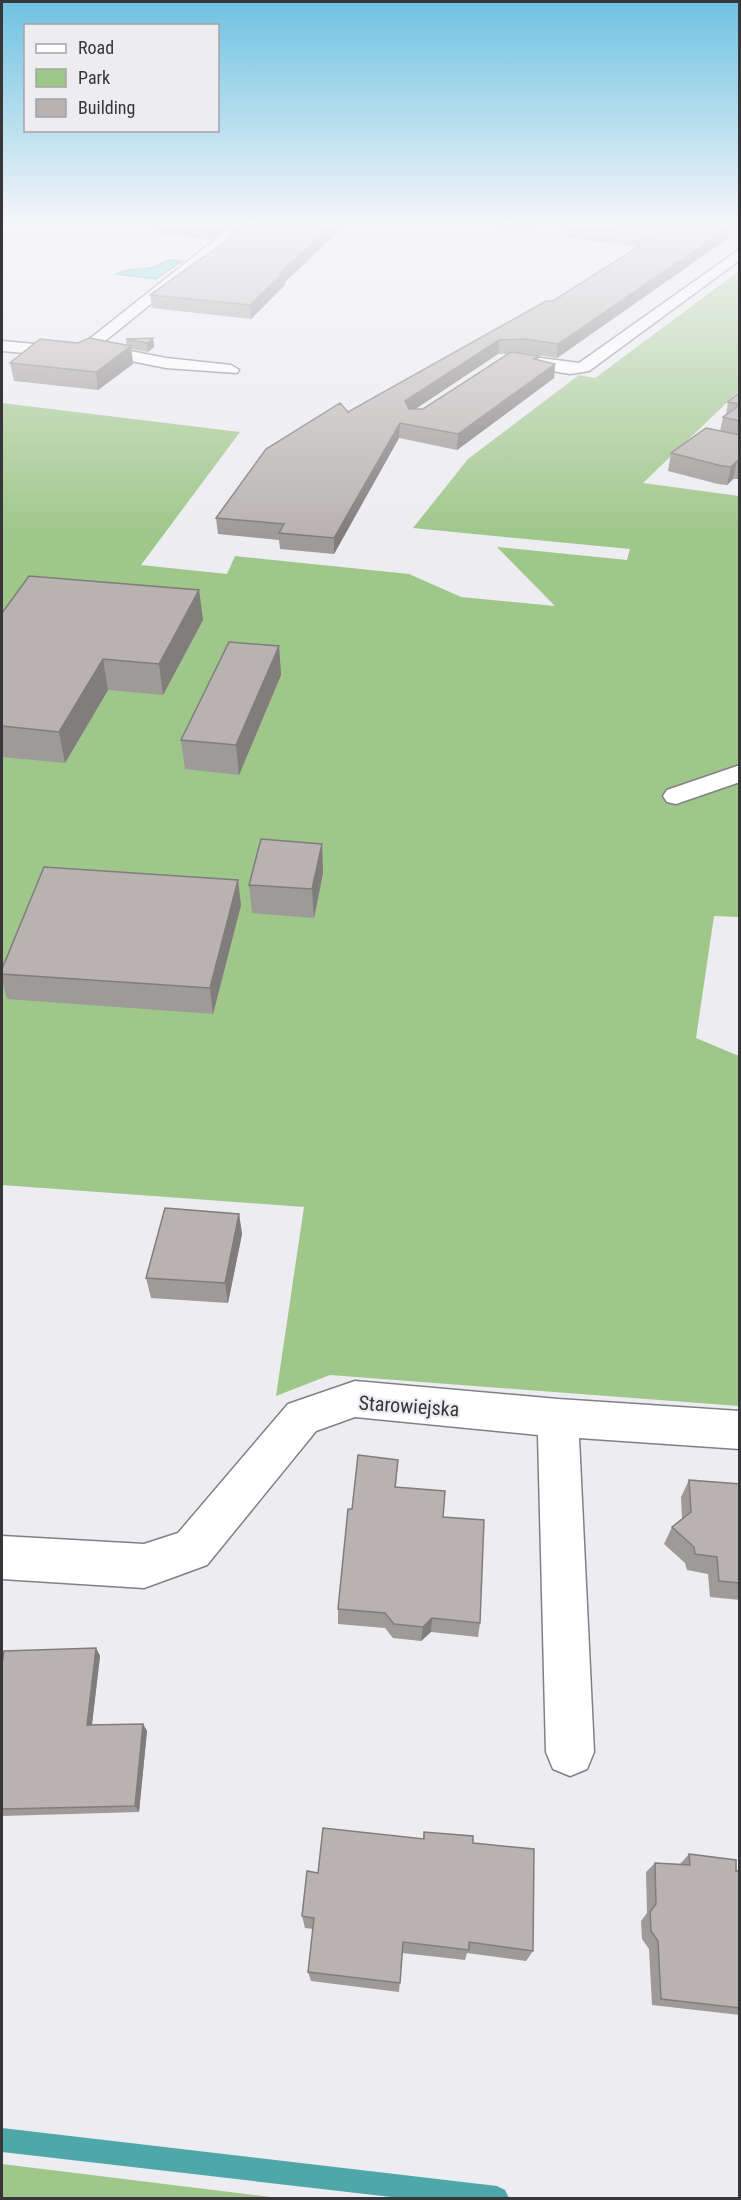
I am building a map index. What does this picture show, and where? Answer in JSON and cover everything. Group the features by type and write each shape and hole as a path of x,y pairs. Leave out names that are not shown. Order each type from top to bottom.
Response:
{"street":[{"path":"2,346 71,354 81,353 111,330"},
{"path":"495,366 505,359 517,358 570,369 583,368 635,330"},
{"path":"88,348 166,363 231,370"},
{"path":"676,796 740,773"},
{"name":"Starowiejska","path":"2,1558 144,1566 192,1550 302,1417 355,1400 558,1418 740,1430"},
{"path":"558,1418 570,1752"}],"green space":[{"path":"660,330 739,330 739,391 643,483 739,496 739,917 714,916 696,1038 739,1056 739,1406 330,1375 276,1396 304,1207 2,1185 2,403 240,432 141,565 227,574 235,556 409,574 461,597 555,606 497,547 627,560 630,549 413,528 468,459 579,375 595,378"},
{"path":"2,2164 279,2198 2,2198"}],"building":[{"path":"495,330 579,330 558,344 525,339 499,340 405,401 409,409 423,409 511,352 539,356 534,359 555,364 458,434 400,423 334,538 279,533 284,524 216,518 266,449 340,403 348,412"},
{"path":"89,338 131,346 96,372 10,363 40,339 78,343"},
{"path":"153,338 147,343 126,339"},
{"path":"740,392 740,404 728,402"},
{"path":"740,405 740,421 723,417"},
{"path":"706,428 740,435 740,461 731,467 722,466 671,453"},
{"path":"29,576 199,590 159,664 103,659 59,732 2,726 2,613"},
{"path":"229,642 279,646 236,745 181,740"},
{"path":"261,839 322,844 312,889 249,885"},
{"path":"44,867 238,880 210,988 2,974 2,969"},
{"path":"165,1208 239,1214 225,1283 146,1278"},
{"path":"358,1455 398,1460 395,1487 445,1491 443,1517 484,1520 480,1623 432,1618 423,1627 394,1624 385,1613 338,1609 348,1509 352,1509"},
{"path":"689,1480 740,1484 740,1583 719,1581 717,1557 695,1554 694,1547 672,1527 691,1512"},
{"path":"96,1648 87,1725 143,1724 135,1806 2,1809 2,1664 4,1651"},
{"path":"323,1828 424,1839 424,1832 473,1836 473,1843 534,1849 533,1951 469,1942 469,1950 403,1942 400,1983 308,1972 314,1918 302,1916 307,1871 318,1873"},
{"path":"689,1854 736,1860 736,1871 740,1871 740,2008 661,1999 658,1941 651,1931 650,1912 656,1904 655,1863 690,1865"}],"waterway":[{"path":"2,2140 497,2198"}]}
